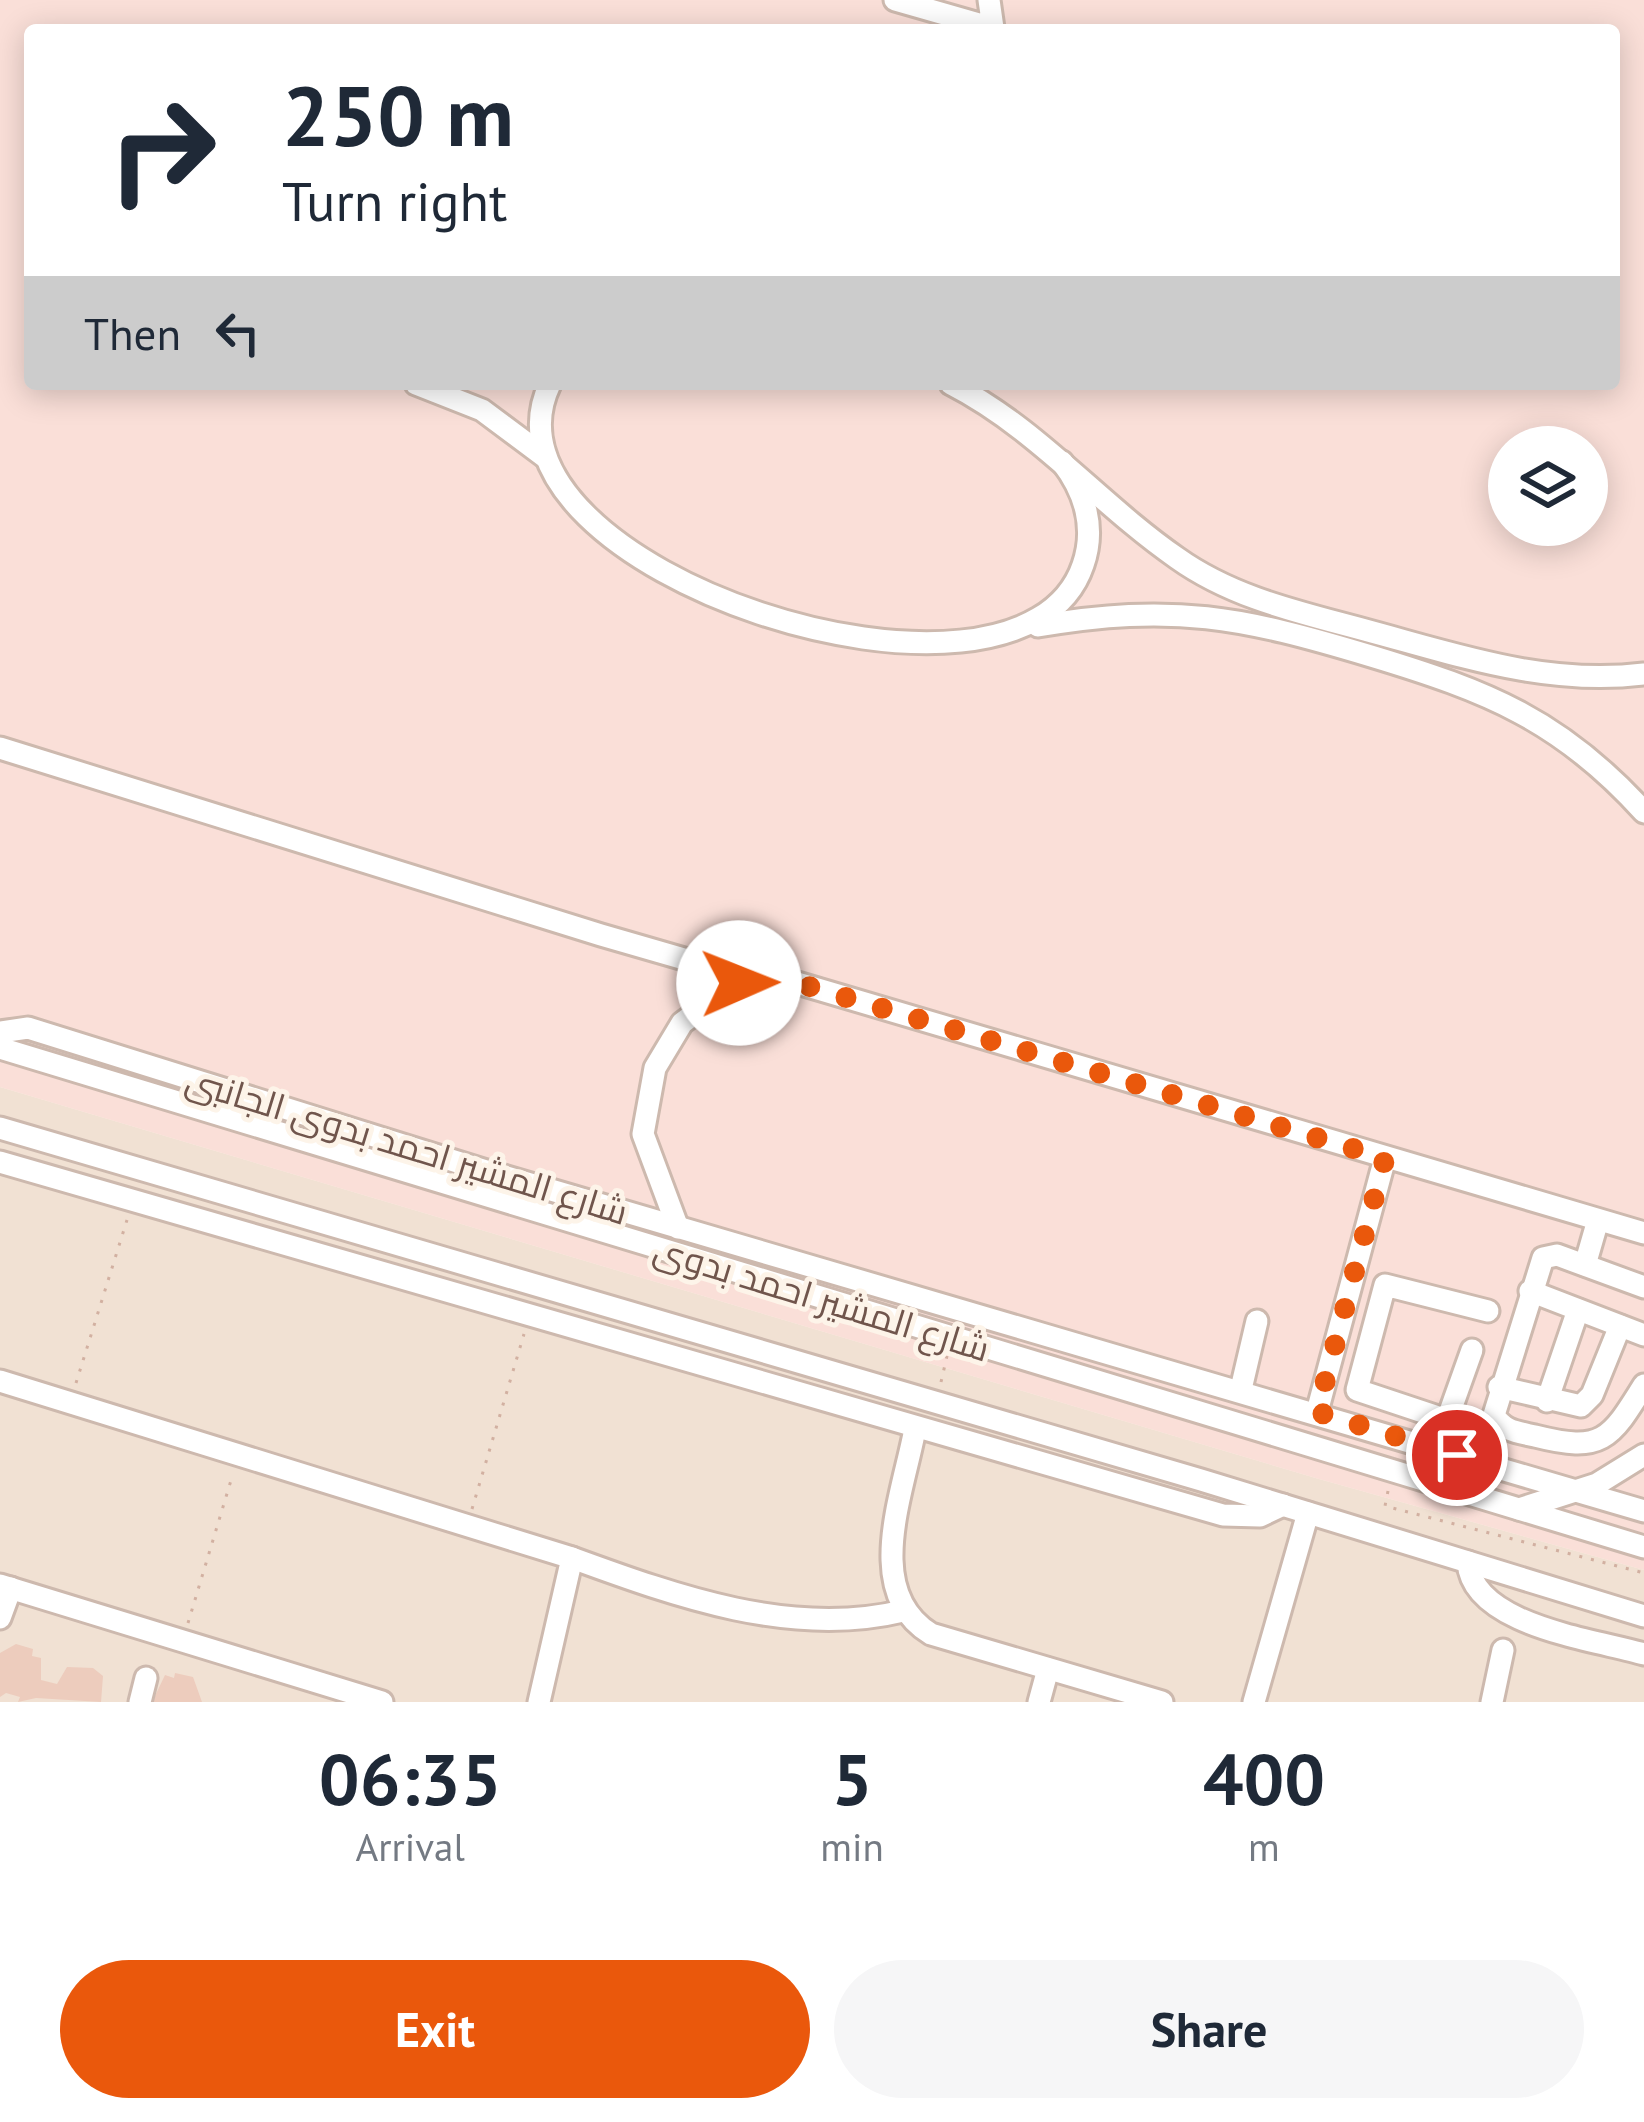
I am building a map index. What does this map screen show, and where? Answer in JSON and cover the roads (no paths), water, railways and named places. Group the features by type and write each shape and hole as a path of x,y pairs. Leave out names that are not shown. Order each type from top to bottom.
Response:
{"street":[{"path":"898,0 979,24"},
{"path":"431,390 482,410 544,457 586,515 623,546 692,586 752,611 818,629 891,640 962,639 1171,613 1270,626 1509,703 1582,751 1644,812"},
{"path":"544,457 539,414 548,390"},
{"path":"961,390 1062,462 1170,554 1258,600 1507,669 1565,677 1644,674"},
{"path":"1025,628 1065,598 1087,554 1085,505 1062,462"},
{"path":"0,748 746,975 794,982 1644,1233"},
{"path":"678,1228 643,1134 655,1068 682,1023 746,975"},
{"name":"شارع المشير احمد بدوى الجانبى","path":"0,1032 28,1028 770,1256 1241,1389 1644,1511"},
{"name":"شارع المشير احمد بدوى","path":"0,1048 1644,1547"},
{"name":"شارع المشير احمد بدوى","path":"0,1128 1283,1505 1644,1616"},
{"path":"1317,1412 1385,1158"},
{"path":"0,1162 1089,1479 1235,1517 1260,1516 1283,1505"},
{"path":"1585,1265 1598,1220"},
{"path":"762,1281 770,1256"},
{"path":"1486,1466 1500,1425 1493,1409 1499,1387 1530,1291 1547,1256 1644,1287"},
{"path":"1472,1350 1451,1418 1357,1390 1385,1286 1488,1311"},
{"path":"1530,1291 1644,1335"},
{"path":"1547,1401 1578,1310"},
{"path":"1241,1389 1257,1321"},
{"path":"1499,1387 1575,1408 1589,1400 1620,1326"},
{"path":"0,1381 469,1522 673,1595 740,1609 862,1621 902,1611"},
{"path":"1500,1425 1569,1445 1593,1443 1614,1431 1644,1385"},
{"path":"1403,1438 1411,1409"},
{"path":"914,1429 891,1576 902,1611 931,1634 1162,1702"},
{"path":"1089,1479 1097,1450"},
{"path":"1519,1510 1577,1492 1644,1455"},
{"path":"1254,1702 1308,1513"},
{"path":"539,1702 572,1558"},
{"path":"1468,1562 1475,1591 1494,1608 1644,1654"},
{"path":"0,1618 6,1587 382,1702"},
{"path":"1492,1702 1503,1650"},
{"path":"1039,1702 1048,1669"},
{"path":"140,1702 146,1678"}]}
